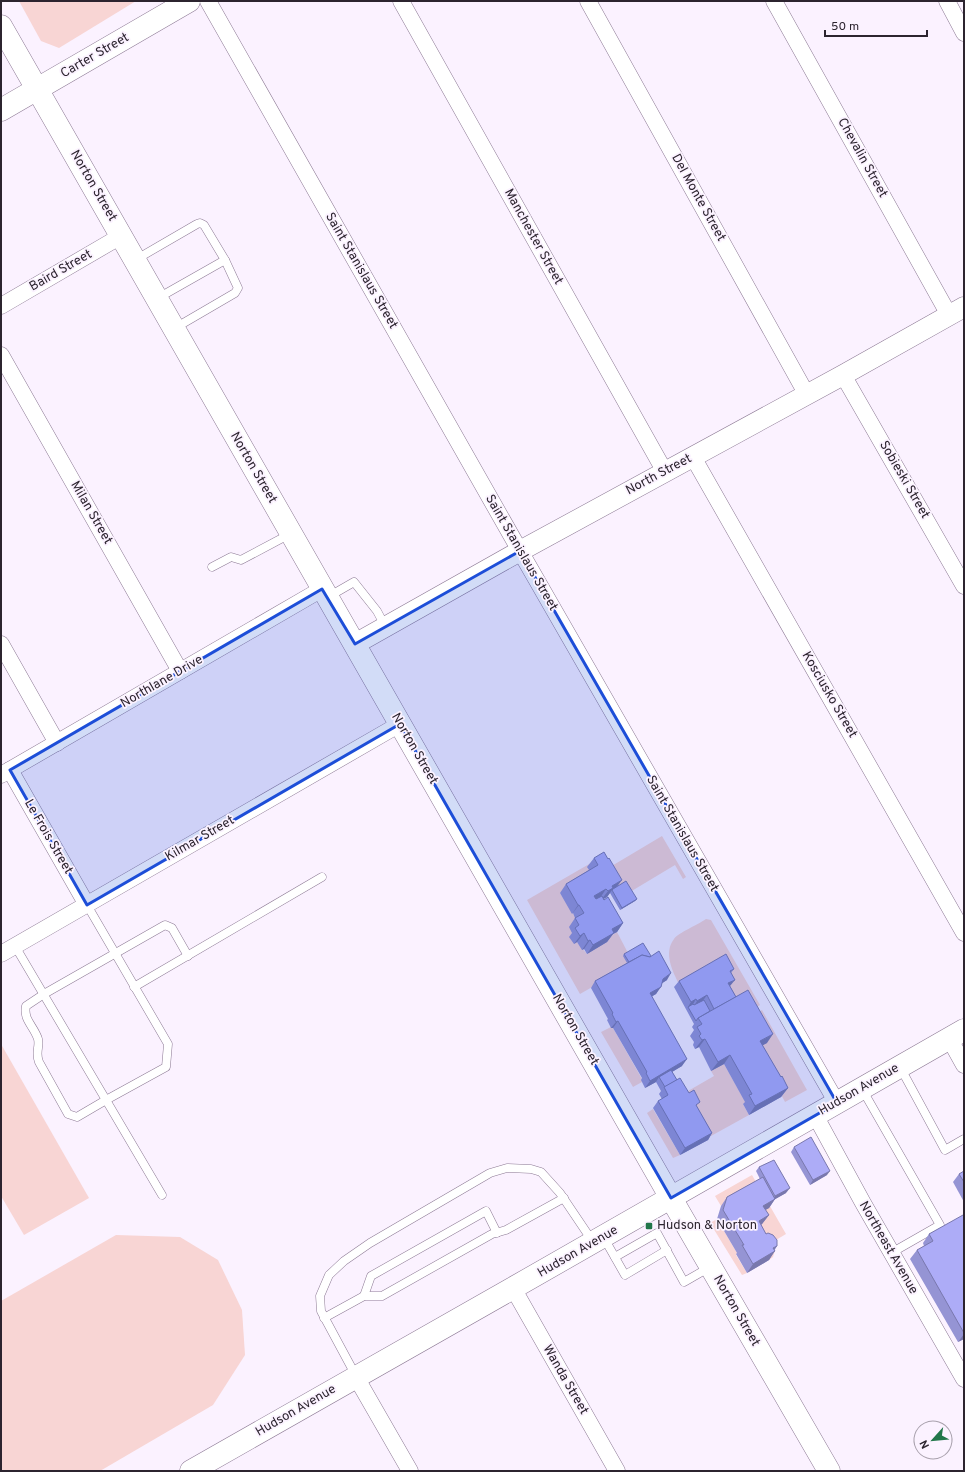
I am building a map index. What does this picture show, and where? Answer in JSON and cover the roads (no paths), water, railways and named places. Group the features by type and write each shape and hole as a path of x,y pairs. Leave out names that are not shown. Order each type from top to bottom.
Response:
{"main road":[{"name":"Carter Street","path":"1,110 38,90 189,1"},
{"name":"Norton Street","path":"1,26 710,1267 829,1471"},
{"name":"Hudson Avenue","path":"198,1469 356,1377 599,1240 957,1034"}],"street":[{"name":"Saint Stanislaus Street","path":"208,1 520,551 837,1102"},
{"name":"Manchester Street","path":"401,1 664,472"},
{"name":"Del Monte Street","path":"588,1 807,395"},
{"name":"Chevalin Street","path":"774,1 957,311"},
{"path":"947,1 964,33"},
{"name":"Baird Street","path":"1,306 121,236"},
{"name":"North Street","path":"354,644 957,311"},
{"name":"Milan Street","path":"1,355 180,671"},
{"name":"Sobieski Street","path":"843,375 964,586"},
{"name":"Kosciusko Street","path":"693,457 964,933"},
{"name":"Northlane Drive","path":"6,772 180,671 325,593"},
{"path":"1,644 57,743"},
{"name":"Kilmar Street","path":"1,954 400,724"},
{"name":"Le Frois Street","path":"6,772 87,905"},
{"path":"957,1034 964,1065"},
{"name":"Northeast Avenue","path":"815,1115 891,1253 964,1378"},
{"name":"Wanda Street","path":"514,1288 617,1471"},
{"path":"356,1377 410,1471"}],"lane":[{"path":"135,260 163,242 200,223 204,225 225,260 238,286 238,291 174,329"},
{"path":"157,299 225,260"},
{"path":"212,567 231,557 241,560 291,534"},
{"path":"325,593 354,582 377,611 386,627"},
{"path":"134,987 322,877"},
{"path":"87,905 115,953 134,987 168,1044 166,1067 77,1117 68,1114 39,1062 36,1054 38,1039 25,1013 26,1006 44,994 115,953 165,925 172,928 188,956"},
{"path":"15,946 162,1195"},
{"path":"900,1066 945,1150 964,1139"},
{"path":"862,1088 940,1225 891,1253"},
{"path":"356,1377 321,1311 320,1296 329,1275 344,1261 370,1243 490,1173 507,1168 531,1169 541,1172 615,1257 625,1275 667,1250"},
{"path":"324,1318 364,1296 382,1296 492,1234 506,1230 564,1198"},
{"path":"364,1296 371,1276 486,1211 497,1233"},
{"path":"615,1257 657,1233 684,1282 710,1267"}],"place":[{"name":"Hudson & Norton","path":"649,1226"}]}
